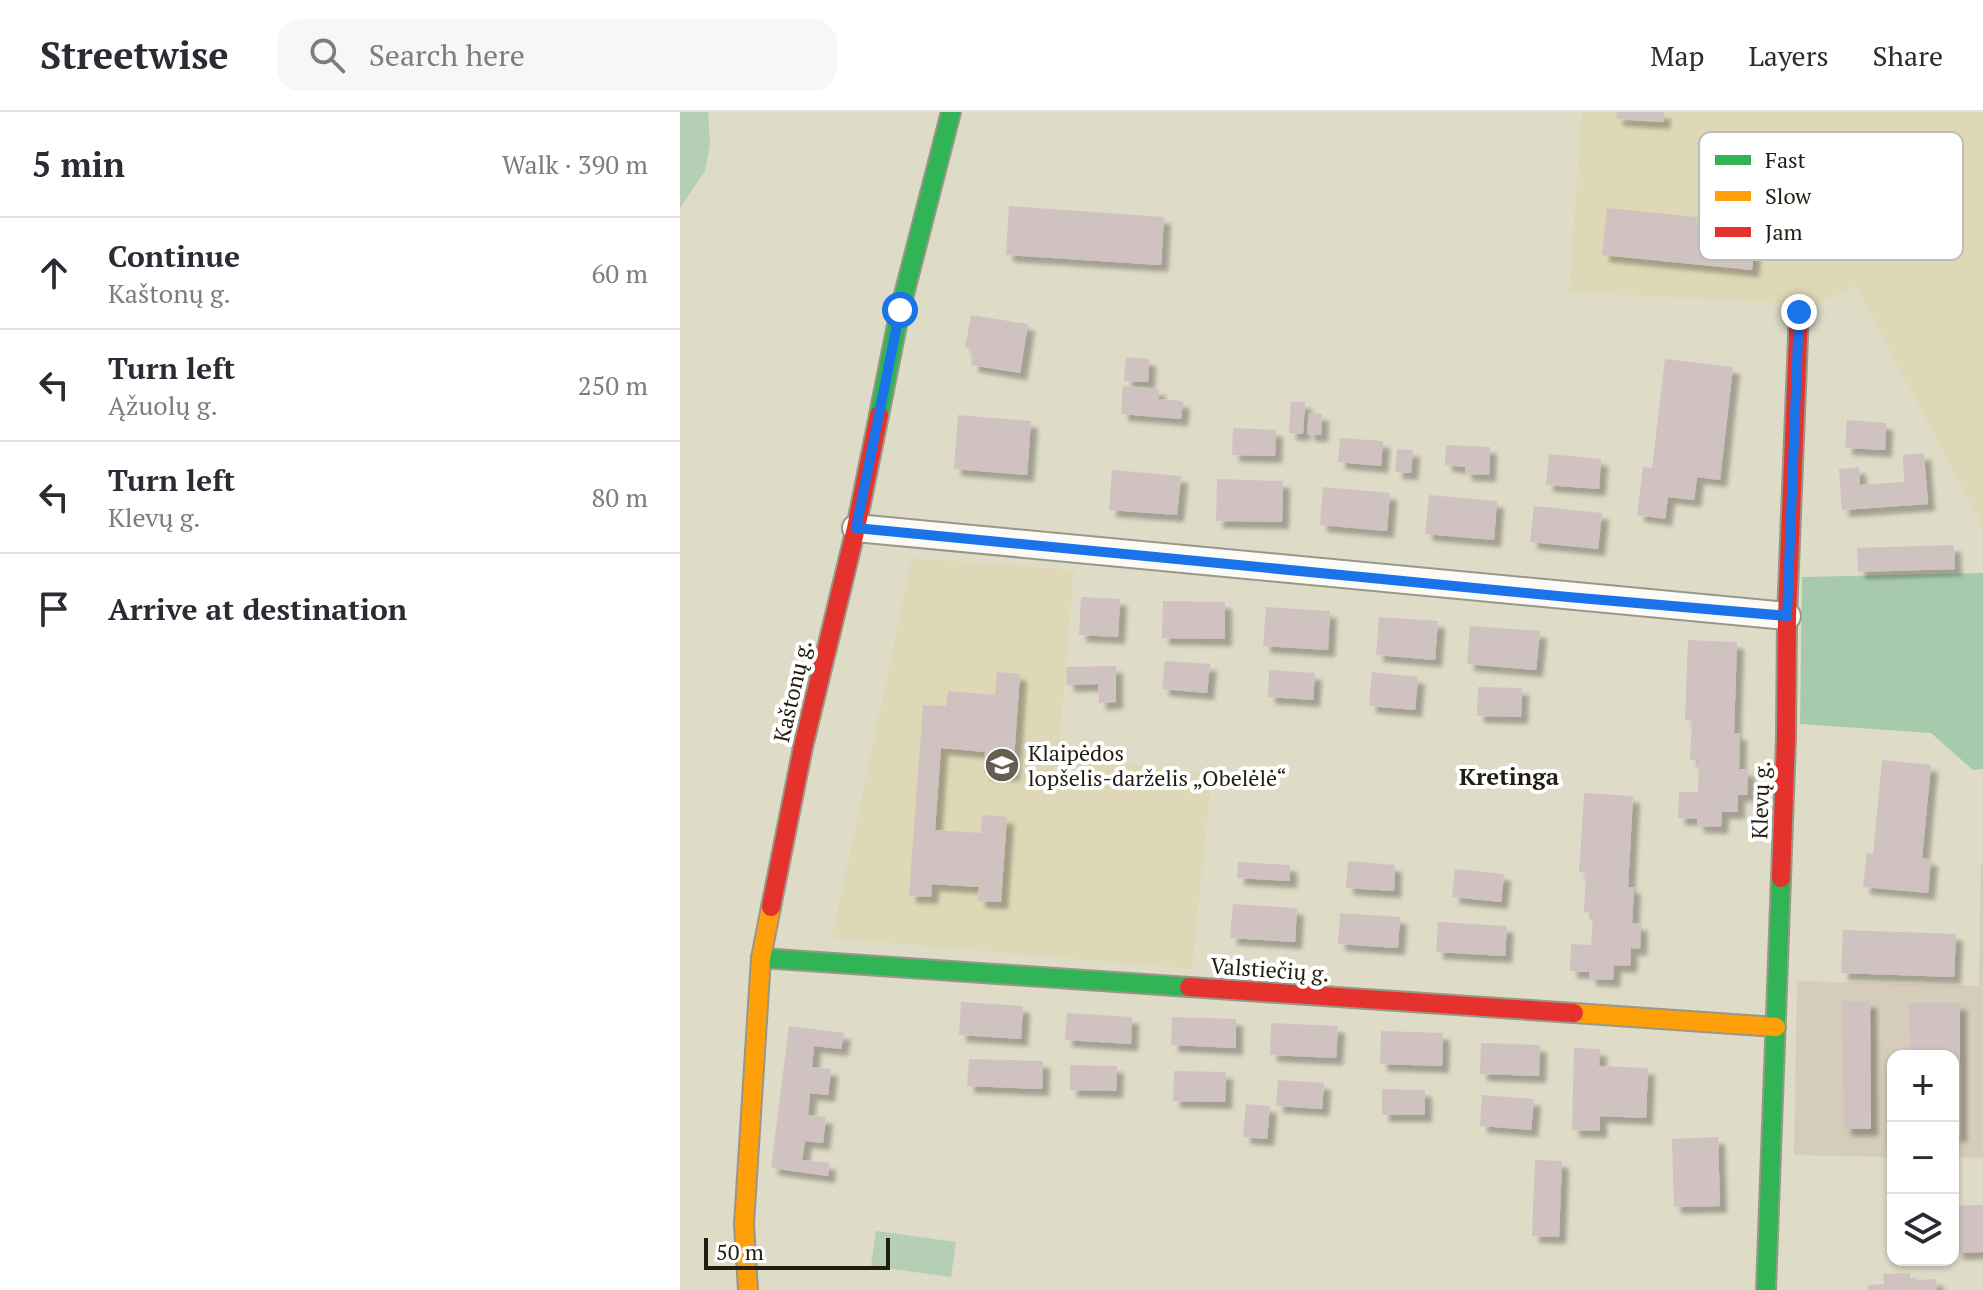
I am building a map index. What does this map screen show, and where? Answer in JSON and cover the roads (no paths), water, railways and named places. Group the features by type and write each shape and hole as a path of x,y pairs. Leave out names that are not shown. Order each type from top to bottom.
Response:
{"street":[{"name":"Kaštonų g.","path":"748,1290 744,1224 761,958 803,747 856,528 900,310 951,112"},
{"name":"Klevų g.","path":"1766,1290 1799,312"},
{"path":"856,528 1787,616"},
{"name":"Valstiečių g.","path":"761,958 1776,1027"}],"place":[{"name":"Klaipėdos lopšelis-darželis „Obelėlė“","path":"1002,765"}],"district":[{"name":"Kretinga","path":"1509,776"}]}
